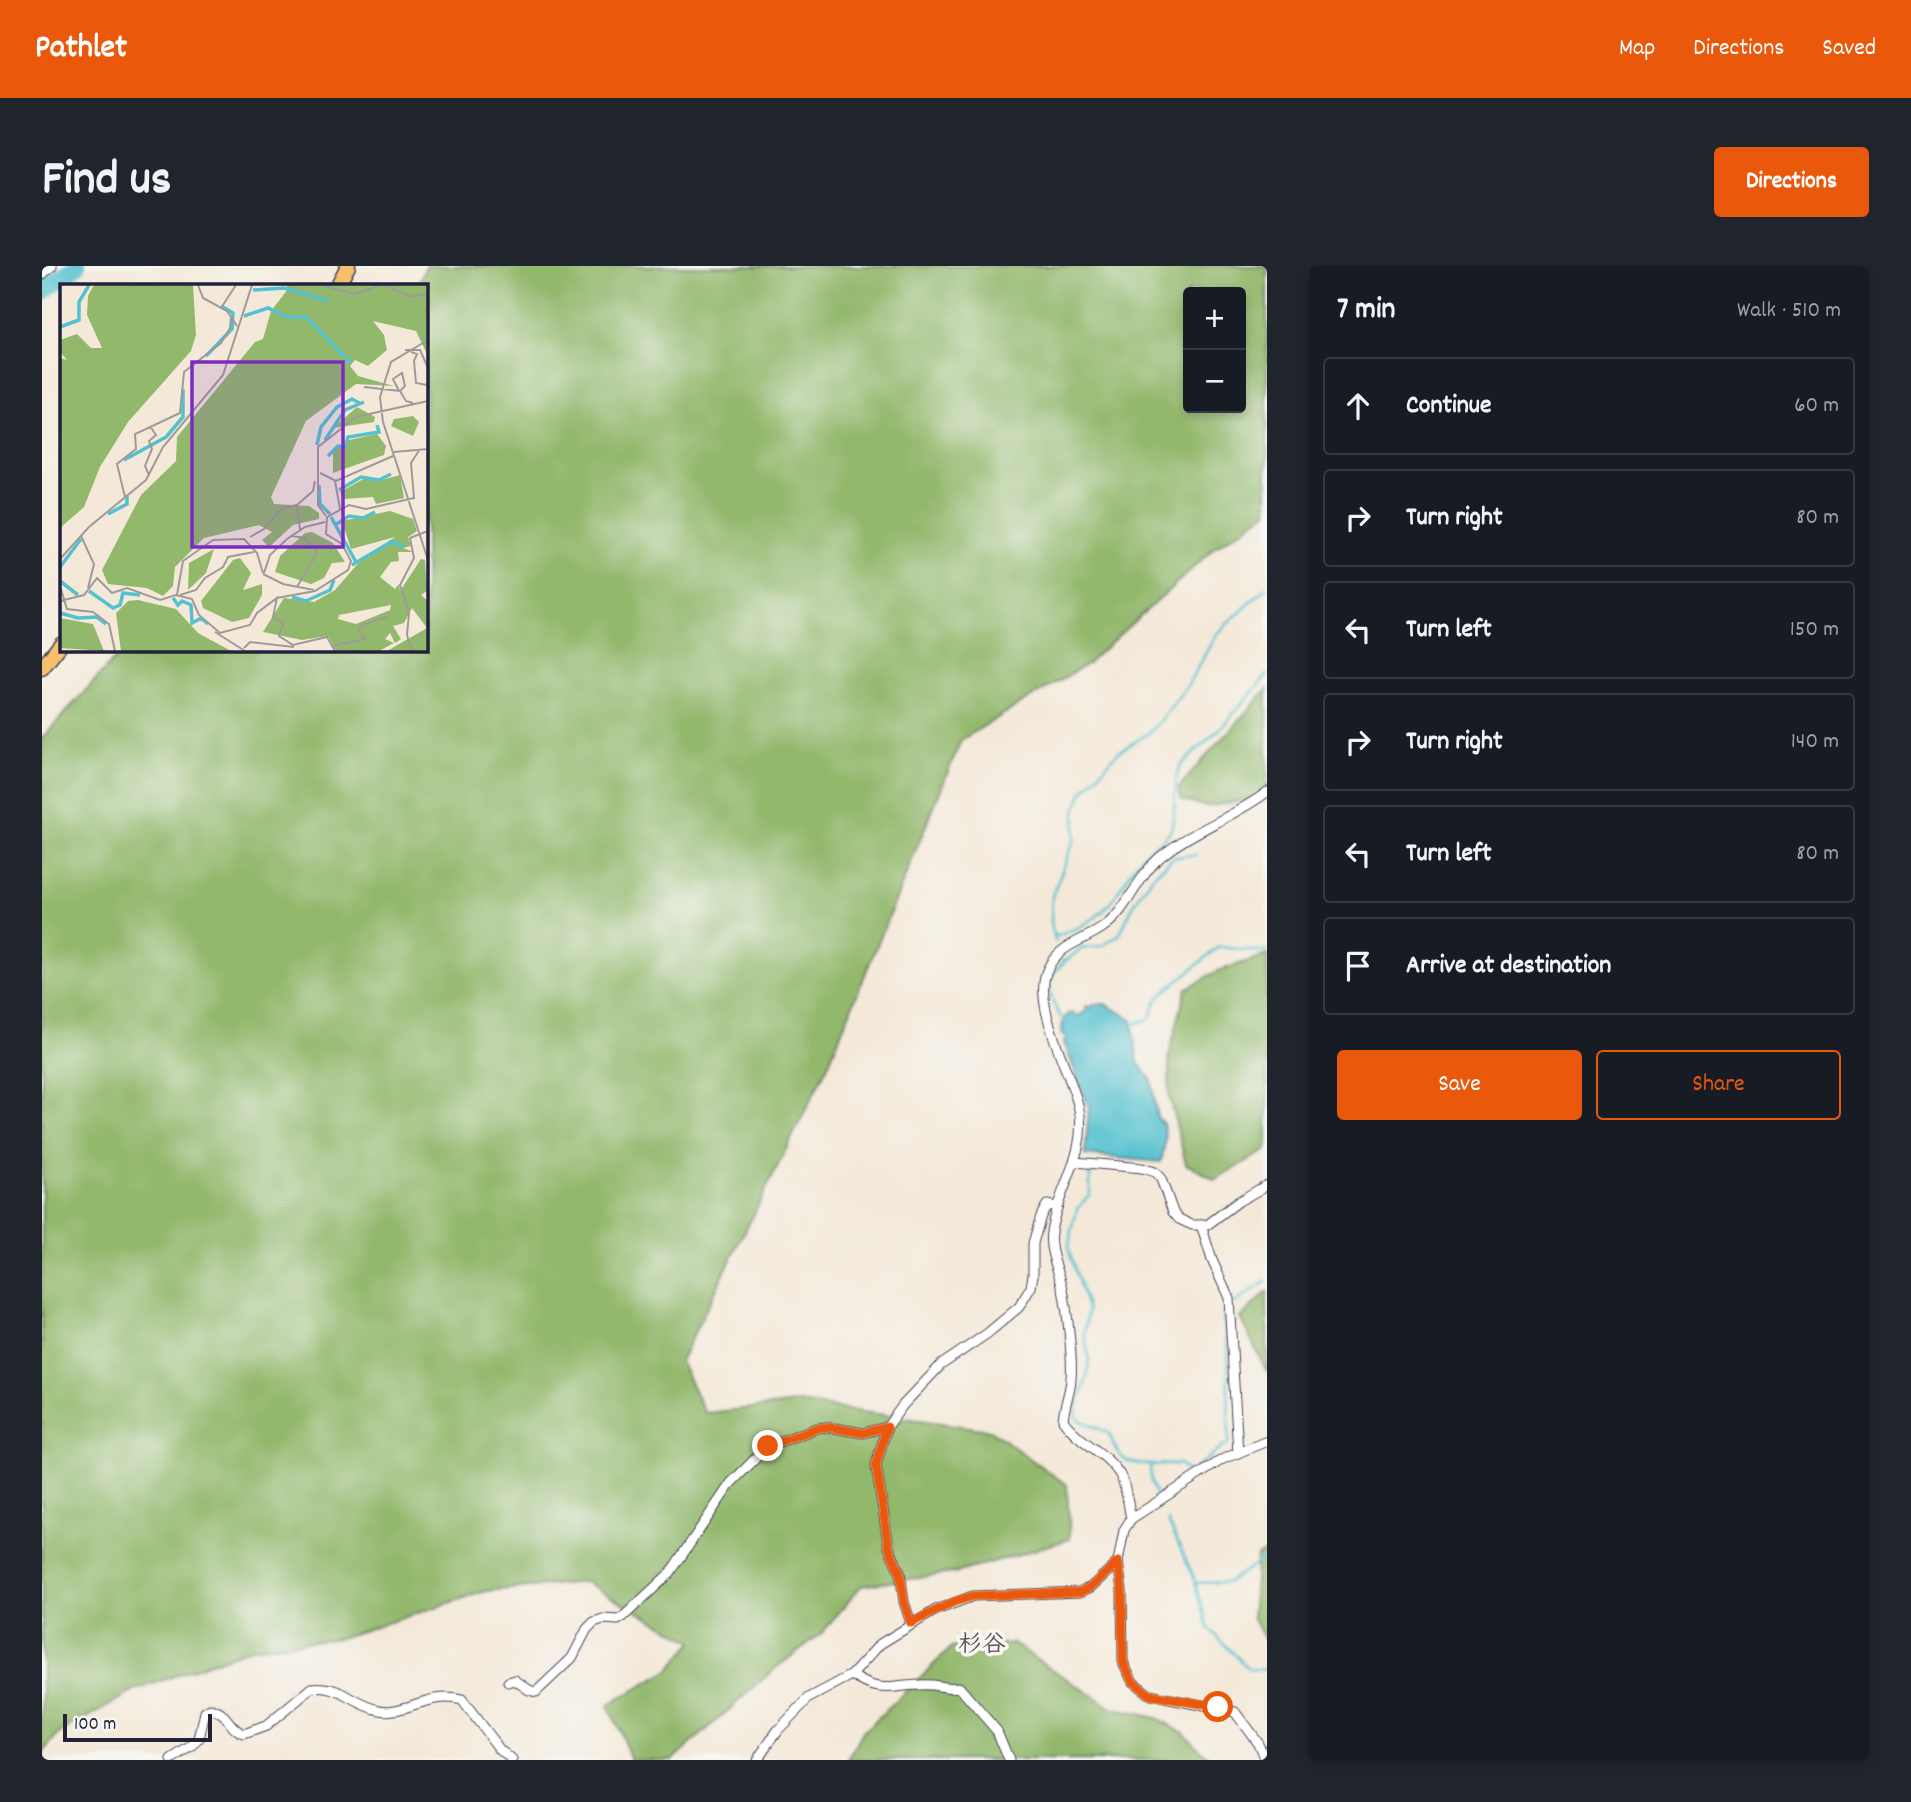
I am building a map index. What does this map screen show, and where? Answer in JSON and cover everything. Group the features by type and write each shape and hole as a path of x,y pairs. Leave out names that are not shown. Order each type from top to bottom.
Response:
{"main road":[{"path":"339,284 348,266"},
{"path":"42,668 60,645"}],"street":[{"path":"42,275 52,266"},
{"path":"1131,1519 1127,1494 1119,1474 1099,1452 1068,1428 1063,1420 1071,1378 1063,1288 1053,1259 1050,1235 1057,1207 1075,1162 1080,1136 1079,1109 1057,1052 1043,983 1049,965 1058,953 1103,928 1120,911 1156,861 1175,846 1267,792"},
{"path":"1075,1162 1142,1168 1155,1172 1161,1179 1173,1212 1179,1219 1192,1225 1207,1225 1239,1201 1267,1185"},
{"path":"911,1623 904,1602 900,1572 889,1548 876,1465 887,1427 903,1405 941,1365 988,1333 1019,1307 1031,1287 1033,1243 1041,1216 1047,1205 1057,1207"},
{"path":"1200,1225 1229,1298 1238,1453"},
{"path":"508,1682 515,1680 536,1692 572,1658 587,1629 594,1622 622,1618 670,1573 731,1483 768,1446 817,1428 828,1427 863,1433 887,1427"},
{"path":"1265,1760 1258,1743 1235,1712 1150,1695 1133,1682 1123,1662 1122,1590 1118,1562 1124,1530 1131,1519 1223,1459 1267,1441"},
{"path":"757,1760 778,1730 809,1698 852,1675 880,1644 911,1623 973,1596 1080,1592 1091,1587 1118,1562"},
{"path":"852,1675 869,1687 933,1685 944,1689 959,1688 997,1731 1009,1760"},
{"path":"172,1760 199,1740 205,1712 210,1709 226,1715 234,1728 244,1734 266,1726 312,1688 320,1687 334,1689 379,1710 442,1696 462,1700 500,1750 512,1760"}],"green space":[{"path":"426,266 1267,266 1267,512 1214,549 1087,664 961,740 828,1065 680,1361 705,1413 799,1403 990,1430 1067,1485 1070,1539 959,1572 861,1586 822,1633 773,1670 673,1760 631,1760 608,1705 668,1671 693,1642 585,1582 486,1591 340,1638 251,1648 136,1690 60,1733 42,1754 42,738 122,651 427,651 427,284 418,284"},
{"path":"1267,689 1267,796 1207,807 1182,800 1178,788"},
{"path":"1267,955 1267,1150 1215,1179 1186,1164 1169,1097 1169,1055 1186,989 1218,971"},
{"path":"1267,1292 1267,1372 1240,1318"},
{"path":"1267,1551 1267,1646 1252,1617 1257,1556"},
{"path":"1012,1643 1112,1708 1156,1718 1184,1732 1211,1760 848,1760 863,1732 951,1648"}],"water":[{"path":"1094,1004 1105,1004 1132,1021 1138,1063 1151,1079 1157,1117 1163,1124 1166,1139 1161,1162 1085,1155 1089,1108 1064,1042 1066,1037 1062,1034 1063,1020 1070,1013 1079,1016 1087,1010 1086,1006 1091,1008"}],"waterway":[{"path":"42,292 77,266"},
{"path":"1054,937 1051,922 1052,896 1074,840 1076,810 1082,793 1118,752 1149,733 1187,686 1217,633 1267,588"},
{"path":"1056,942 1054,937 1080,926 1104,910 1142,856 1169,832 1173,821 1176,780 1181,765 1219,730 1267,675"},
{"path":"1064,962 1081,949 1102,946 1119,935 1133,906 1153,876 1173,857 1196,855"},
{"path":"1130,1025 1150,1019 1155,1003 1162,994 1219,947 1267,952"},
{"path":"1062,960 1064,962 1052,976 1050,987 1051,997 1064,1020"},
{"path":"1090,1166 1090,1194 1077,1209 1068,1248 1088,1311 1084,1333 1089,1358 1087,1378 1076,1416 1081,1421 1109,1433 1119,1454 1127,1461 1150,1465 1151,1481 1156,1495"},
{"path":"1234,1303 1267,1281"},
{"path":"1151,1465 1180,1464 1189,1473 1229,1442 1228,1357 1223,1313"},
{"path":"1168,1521 1193,1575 1209,1628 1249,1669 1267,1670"},
{"path":"1195,1583 1229,1582 1267,1556"}],"district":[{"name":"杉谷","path":"982,1643"}],"route":[{"path":"768,1446 817,1428 828,1427 863,1433 887,1427 876,1465 889,1548 900,1572 904,1602 911,1623 973,1596 1080,1592 1091,1587 1118,1562 1122,1590 1123,1662 1133,1682 1150,1695 1218,1707"}]}
